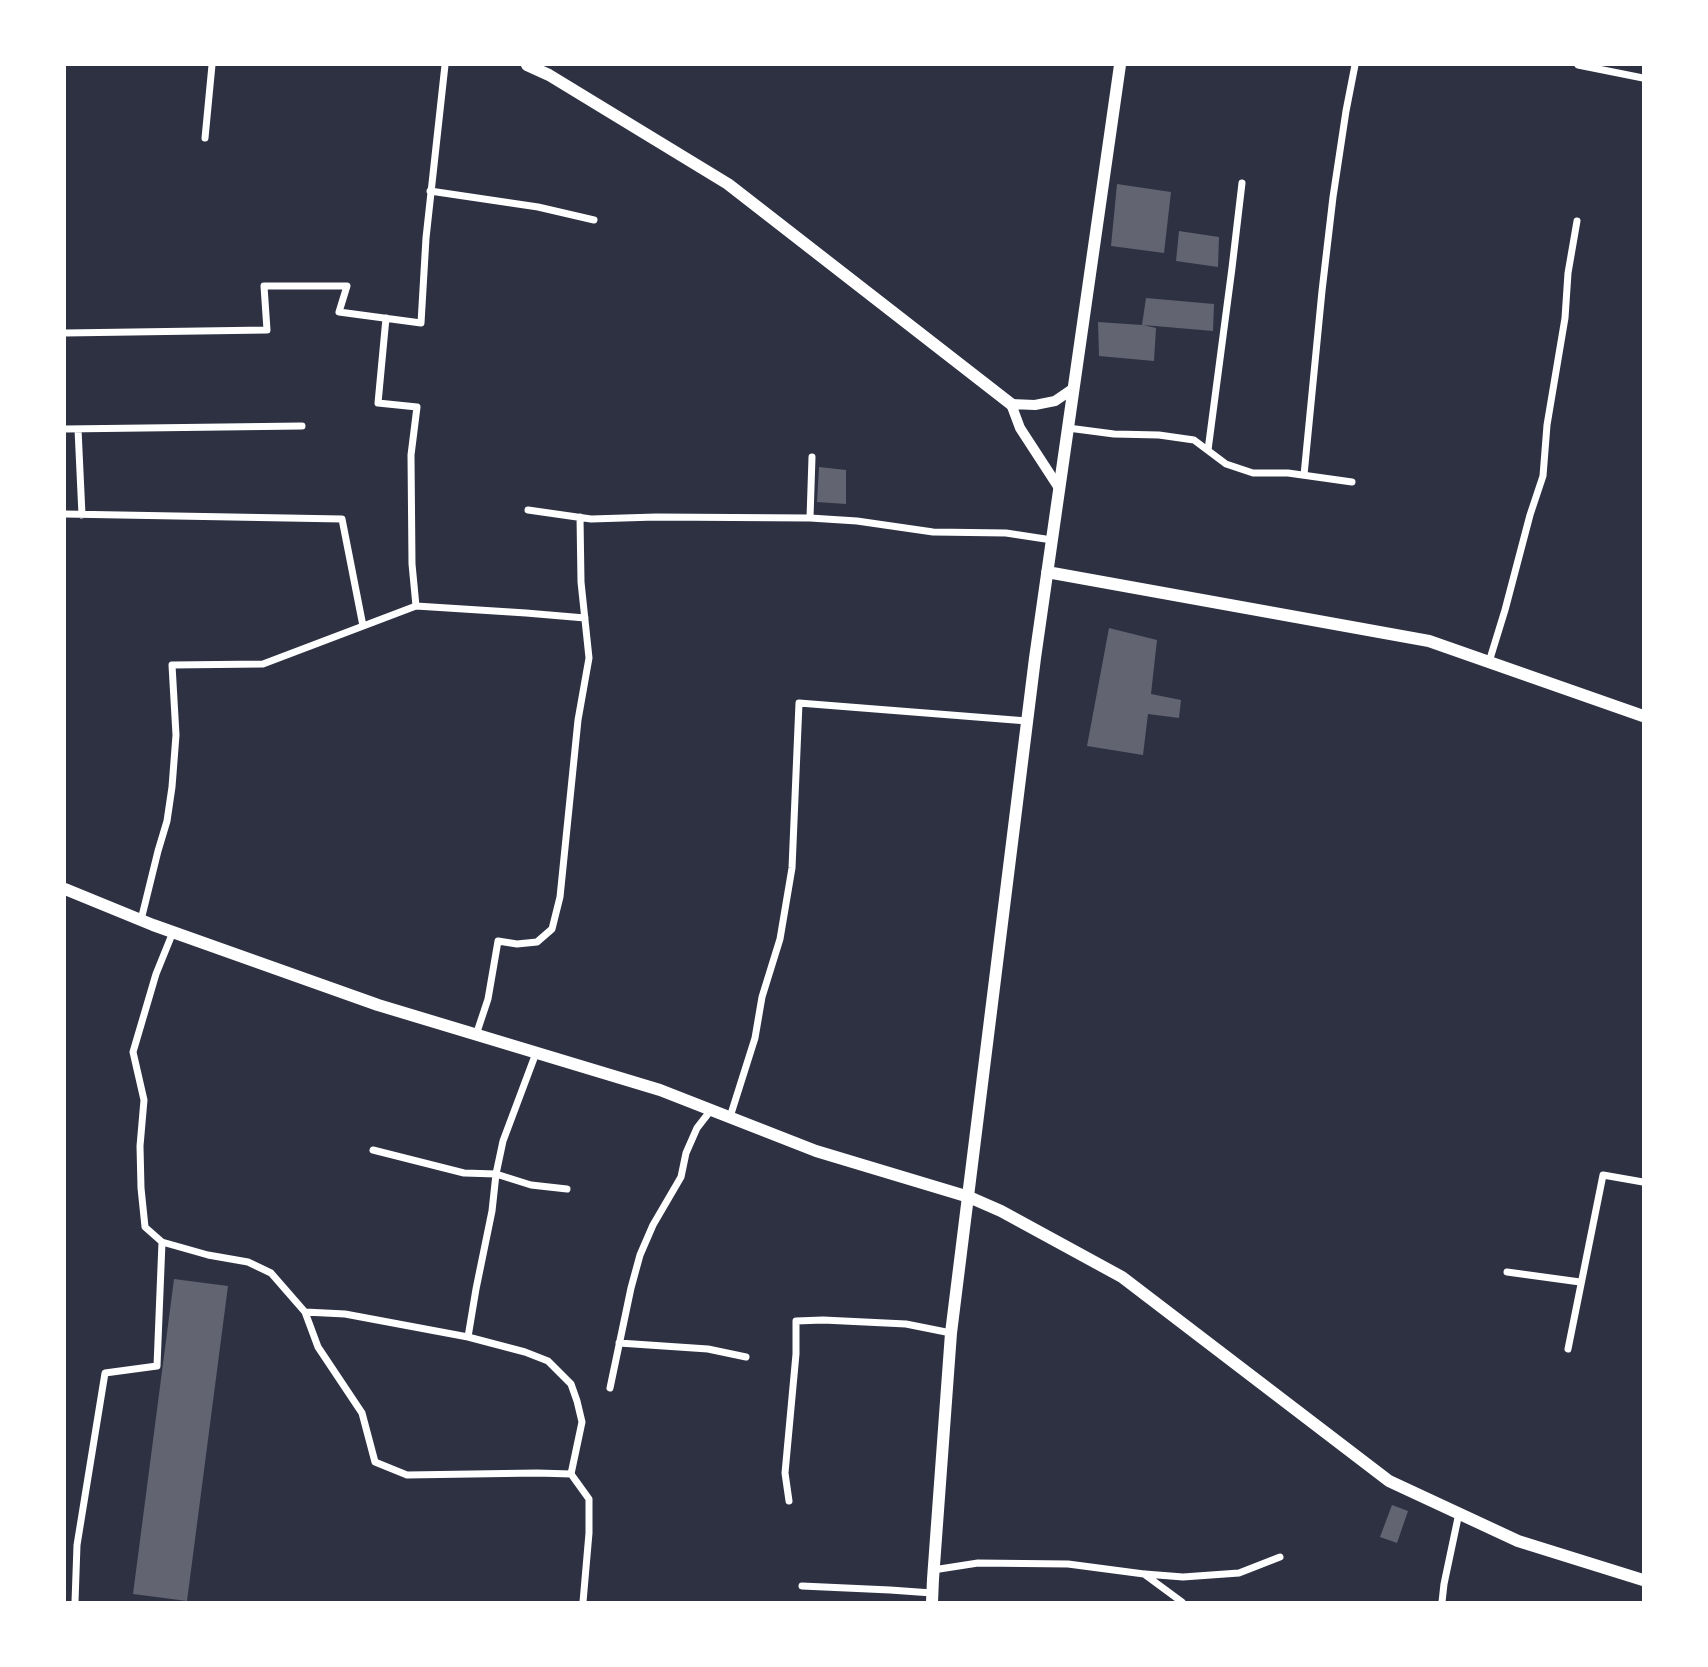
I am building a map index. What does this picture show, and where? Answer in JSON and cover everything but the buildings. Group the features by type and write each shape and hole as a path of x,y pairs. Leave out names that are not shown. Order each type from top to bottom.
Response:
{"main road":[{"path":"527,65 549,75 728,184 1011,404"},
{"path":"932,1598 951,1333 1027,721 1120,65"},
{"path":"1047,572 1429,640 1643,716"},
{"path":"65,889 173,932 378,1005 660,1090 816,1152 970,1197 1122,1277 1389,1481 1518,1541 1643,1580"}],"street":[{"path":"205,138 212,65"},
{"path":"65,333 267,330 264,286 347,286 339,312 421,323 430,191 445,65"},
{"path":"1304,475 1333,197 1356,65"},
{"path":"1578,65 1643,78"},
{"path":"1208,450 1242,183"},
{"path":"430,191 538,206 594,220"},
{"path":"1489,662 1543,476 1547,425 1565,318 1568,273 1577,221"},
{"path":"386,318 378,403 417,407 411,455 412,564 416,606"},
{"path":"1059,488 1020,428 1011,404 1035,405 1055,401 1074,388"},
{"path":"65,429 302,426"},
{"path":"1068,428 1195,440 1226,464 1253,473 1288,473 1352,482"},
{"path":"78,429 82,515"},
{"path":"810,518 812,457"},
{"path":"528,510 591,519 810,518 857,521 933,532 1006,533 1052,540"},
{"path":"65,514 342,519 363,626"},
{"path":"476,1035 488,999 498,941 517,944 537,942 552,929 561,897 578,720 589,658 582,582 580,517"},
{"path":"141,920 167,821 172,787 176,735 172,665 263,664 416,606 585,618"},
{"path":"730,1117 755,1038 762,997 780,939 793,869 799,704 1027,721"},
{"path":"173,932 156,974 133,1052 144,1100 140,1146 145,1227 162,1242 208,1255 248,1262 271,1273 304,1312 318,1347 362,1413 375,1462 407,1475 572,1474"},
{"path":"468,1337 503,1141 536,1053"},
{"path":"610,1388 640,1255 653,1225 681,1177 686,1153 696,1128 711,1110"},
{"path":"373,1150 464,1173 496,1174 531,1185 567,1189"},
{"path":"1568,1349 1603,1175 1643,1182"},
{"path":"75,1602 77,1545 105,1373 157,1366 162,1242"},
{"path":"1507,1272 1580,1282"},
{"path":"304,1312 345,1314 468,1337 525,1352 548,1361 571,1384 582,1422 572,1474 589,1499 583,1602"},
{"path":"789,1501 785,1473 796,1354 796,1321 906,1324 951,1333"},
{"path":"619,1343 708,1349 746,1357"},
{"path":"1442,1602 1459,1513"},
{"path":"933,1570 978,1563 1068,1564 1183,1577 1239,1573 1280,1558"},
{"path":"1144,1574 1182,1602"},
{"path":"802,1586 890,1590 932,1598"}]}
